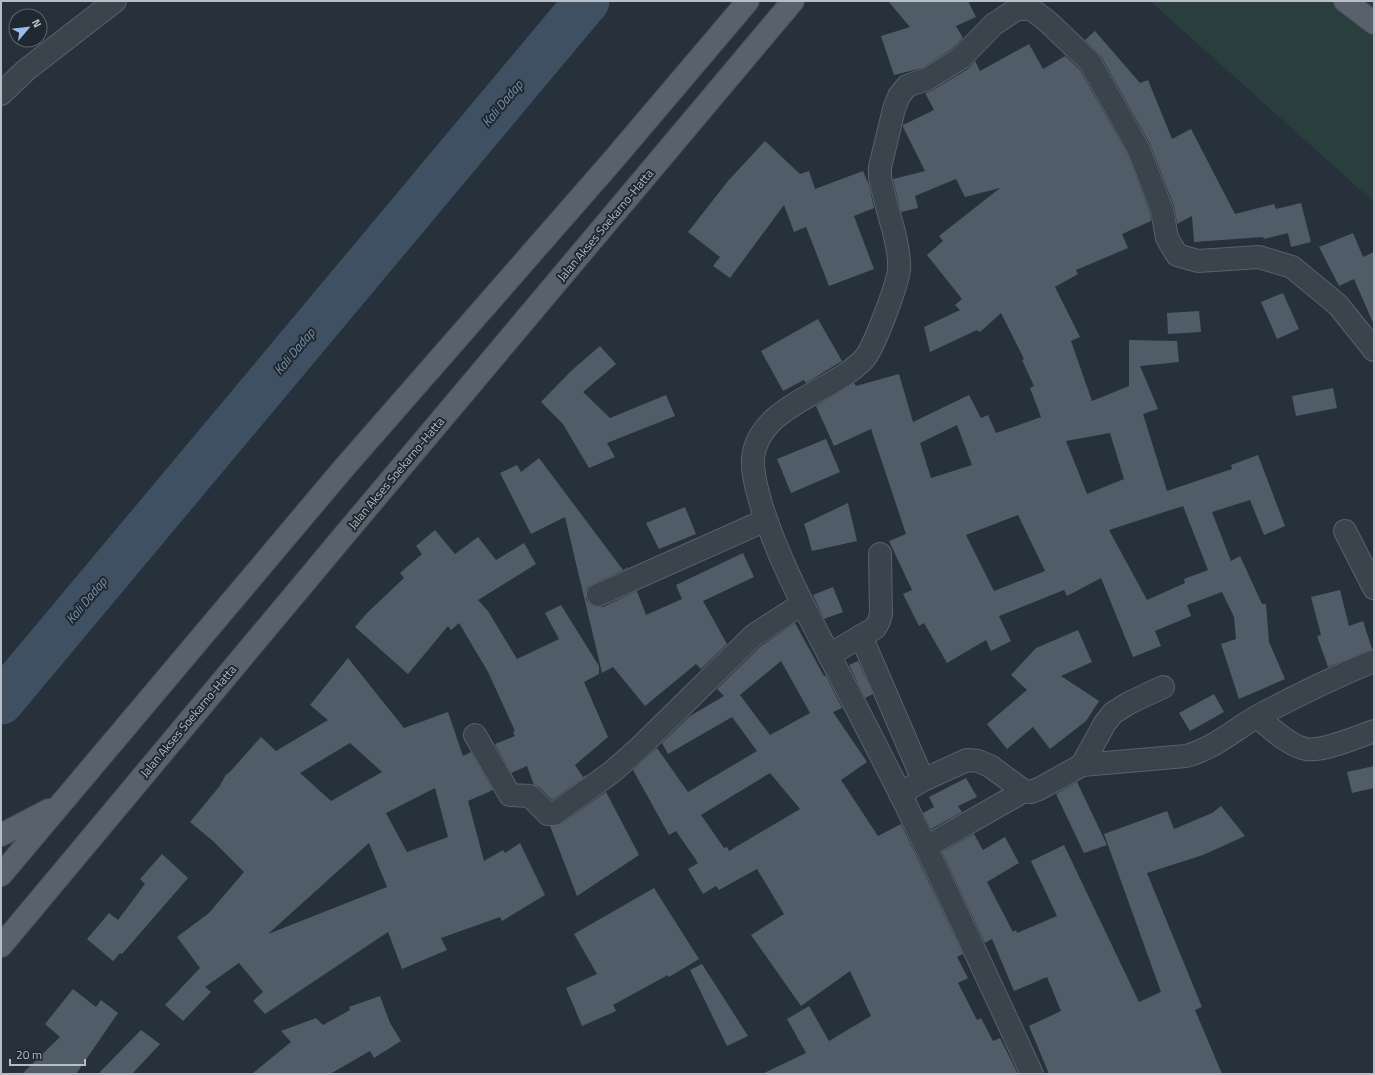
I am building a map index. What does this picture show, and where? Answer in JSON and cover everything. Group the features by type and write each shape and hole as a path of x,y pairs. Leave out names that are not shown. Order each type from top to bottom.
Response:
{"main road":[{"path":"1,875 59,804 343,469 619,152 748,1"},
{"name":"Jalan Akses Soekarno-Hatta","path":"1,946 340,539 793,1"},
{"path":"1345,1 1374,23"},
{"path":"1,835 59,804"}],"street":[{"path":"1,94 26,70 115,1"},
{"path":"1032,1074 900,794 802,604 766,520 756,485 753,460 757,442 767,426 780,414 848,373 865,358 874,344 897,280 899,268 898,250 880,178 880,167 899,96 907,86 927,79 961,58 994,24 1017,9 1031,9 1047,21 1090,62 1140,150 1162,210 1167,238 1177,255 1198,261 1259,257 1292,267 1338,305 1374,350"},
{"path":"598,594 766,520"},
{"path":"1345,531 1374,588"},
{"path":"829,655 875,628 880,621 880,554"},
{"path":"475,736 510,795 530,796 548,814 554,814 612,772 638,749 754,635 802,604"},
{"path":"861,636 923,780"},
{"path":"900,794 923,780 967,760 978,761 990,766 1024,791 1030,792 1039,789 1082,765 1186,756 1198,753 1212,746 1257,717 1339,675 1374,661"},
{"path":"1082,765 1105,724 1113,713 1128,703 1163,687"},
{"path":"1257,717 1289,742 1306,749 1322,748 1374,731"},
{"path":"926,848 1024,791"}],"green space":[{"path":"1150,1 1374,1 1374,202"}],"building":[{"path":"888,1 968,1 976,17 956,26 963,38 953,48 922,68 894,75 881,36 910,27"},
{"path":"1095,31 1140,83 1148,80 1172,139 1191,129 1235,214 1274,204 1276,209 1301,203 1311,242 1291,247 1288,233 1264,239 1263,237 1194,242 1192,216 1177,224 1174,206 1150,144 1101,56 1085,40"},
{"path":"1029,44 1043,69 1065,56 1080,70 1128,155 1150,213 1151,221 1122,234 1128,248 1076,270 1078,274 1055,287 1080,337 1071,341 1092,401 1129,386 1129,340 1177,341 1179,362 1140,366 1158,409 1143,414 1167,491 1232,469 1231,465 1258,455 1285,526 1264,535 1250,500 1212,512 1231,561 1240,556 1262,604 1266,604 1269,642 1285,679 1239,699 1221,644 1236,639 1234,617 1222,592 1187,605 1191,616 1155,631 1161,646 1133,657 1101,578 1067,596 1064,590 999,616 1011,641 991,651 986,640 947,663 924,623 919,626 903,594 912,590 889,541 906,534 871,429 834,446 816,406 854,383 856,386 899,374 913,422 969,395 981,418 988,415 996,433 1041,417 1030,388 1034,386 1022,360 1024,359 1001,313 980,332 977,330 930,352 924,327 960,310 955,305 962,299 927,255 943,241 939,236 1000,188 965,197 956,179 915,196 918,208 901,212 893,179 925,171 903,125 934,110 925,93 933,90 968,69 975,61 980,71","holes":["957,425 972,465 931,478 920,443","1110,433 1124,479 1087,494 1066,441","1183,506 1208,570 1184,579 1185,583 1147,600 1109,530","1018,515 1045,571 994,591 966,535"]},
{"path":"765,141 800,174 809,171 815,189 863,171 869,185 874,208 854,216 874,269 829,286 806,227 794,232 784,205 730,278 713,266 720,257 688,232 728,181"},
{"path":"1353,233 1363,257 1374,252 1374,325 1354,279 1339,286 1319,247"},
{"path":"1283,293 1299,329 1277,339 1261,302"},
{"path":"1199,311 1201,332 1168,334 1167,313"},
{"path":"818,319 842,361 806,383 804,380 783,391 761,351"},
{"path":"600,346 616,364 583,392 610,418 666,395 675,416 607,443 615,457 589,468 563,424 541,402 571,371"},
{"path":"1333,388 1337,408 1296,416 1292,396"},
{"path":"826,439 840,472 791,493 777,459"},
{"path":"539,458 623,570 628,567 628,568 588,587 586,600 591,605 603,607 637,591 646,615 682,599 676,585 743,553 754,577 703,601 727,644 701,669 696,664 645,706 613,667 602,673 565,517 531,534 500,473 517,465 521,472"},
{"path":"848,503 857,541 812,551 804,524"},
{"path":"685,507 696,534 659,549 646,523"},
{"path":"435,530 455,554 478,537 496,560 524,543 536,564 478,600 488,611 517,659 559,639 545,613 561,605 599,666 599,674 584,682 608,737 575,765 583,777 589,774 552,800 539,787 534,785 527,766 511,773 495,744 515,736 513,732 515,731 488,672 459,623 451,630 448,626 408,674 355,627 367,613 404,578 400,573 422,554 416,546"},
{"path":"833,587 843,612 824,619 813,595"},
{"path":"1340,590 1349,626 1363,621 1372,649 1328,667 1317,636 1321,635 1311,597"},
{"path":"795,623 824,676 826,676 842,708 833,712 867,762 841,780 878,836 901,824 963,954 957,957 968,978 958,983 977,1020 981,1018 993,1041 1000,1038 1018,1074 762,1074 806,1053 787,1019 809,1006 829,1041 871,1016 850,971 801,1006 751,935 784,914 757,869 719,890 716,886 703,894 688,869 698,863 676,831 669,835 633,770 657,748 688,792 757,751 732,717 668,754 662,743 690,716 724,696 717,689 762,645","holes":["781,661 810,713 770,735 740,695","770,773 800,809 729,851 727,847 724,848 701,815"]},
{"path":"1078,630 1092,662 1061,676 1099,701 1086,721 1050,749 1033,727 1007,749 987,724 1027,690 1011,675 1036,648"},
{"path":"348,658 404,728 448,712 463,756 471,752 493,790 468,801 484,861 503,850 505,853 520,843 545,895 502,921 500,917 441,938 447,950 402,969 388,932 265,1014 253,1001 263,992 239,963 205,987 211,992 183,1021 165,1005 200,968 177,937 209,913 244,872 213,841 190,822 219,787 227,773 228,774 261,737 276,751 328,720 310,705","holes":["350,743 382,772 331,801 300,773","435,788 448,837 407,852 386,813","369,843 387,887 268,934"]},
{"path":"858,661 873,694 865,698 849,665"},
{"path":"1214,694 1224,712 1190,731 1179,713"},
{"path":"1374,766 1374,788 1352,793 1347,772"},
{"path":"966,778 977,797 958,806 962,812 931,829 923,813 934,807 929,797"},
{"path":"1077,782 1107,845 1084,853 1056,794"},
{"path":"606,792 639,855 577,896 550,826 561,824"},
{"path":"1221,806 1245,836 1203,855 1147,873 1202,1007 1195,1010 1222,1074 1049,1074 1029,1026 1061,1011 1047,977 1014,991 992,939 985,943 942,852 974,834 983,850 1005,837 1019,863 987,882 1013,932 1016,930 1017,933 1057,916 1031,861 1064,845 1139,1002 1161,992 1104,834 1167,811 1174,829 1212,813"},
{"path":"162,854 188,878 122,954 120,953 113,961 87,939 109,913 118,920 145,884 140,879"},
{"path":"654,888 699,959 669,977 668,975 613,1005 616,1011 582,1026 566,988 597,974 574,934"},
{"path":"702,964 748,1036 727,1046 690,970"},
{"path":"73,989 96,1007 101,1000 118,1013 76,1074 22,1074 60,1037 45,1024"},
{"path":"380,996 390,1023 401,1041 374,1058 370,1051 330,1074 252,1074 291,1042 281,1031 316,1018 323,1025 350,1010 349,1007"},
{"path":"141,1030 160,1044 132,1074 98,1074"}],"waterway":[{"name":"Kali Dadap","path":"1,702 587,1"}]}
